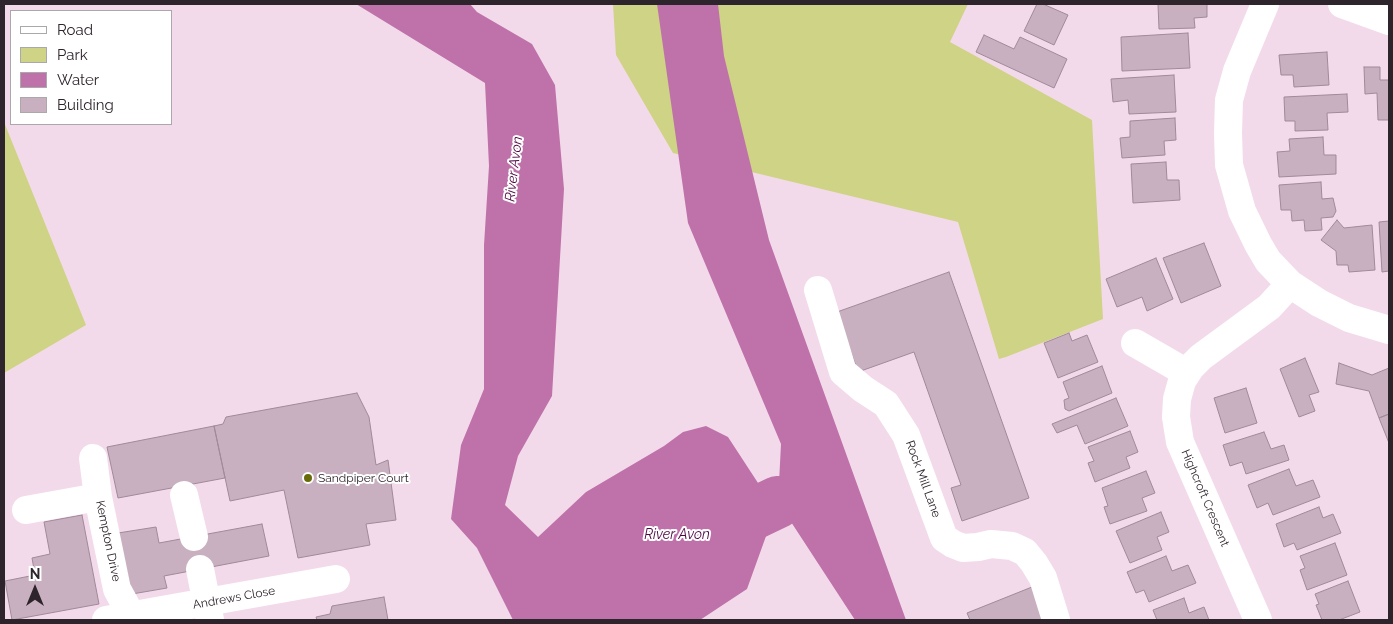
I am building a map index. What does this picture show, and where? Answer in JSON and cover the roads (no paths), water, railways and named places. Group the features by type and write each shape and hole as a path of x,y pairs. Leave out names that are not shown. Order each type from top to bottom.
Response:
{"street":[{"path":"1265,4 1237,72 1230,100 1228,149 1233,180 1249,226 1268,261 1290,284 1319,303 1349,318 1389,330"},
{"path":"1342,4 1389,21"},
{"name":"Highcroft Crescent","path":"1258,620 1180,442 1176,417 1177,399 1182,381 1201,357 1269,307 1290,284"},
{"name":"Rock Mill Lane","path":"818,290 843,372 863,389 886,404 906,435 944,538 963,548 991,544 1012,546 1025,552 1043,578 1056,620"},
{"path":"1135,343 1187,373"},
{"name":"Kempton Drive","path":"93,458 98,497 123,619"},
{"path":"184,495 194,537"},
{"path":"26,510 98,497"},
{"path":"200,569 208,612"},
{"name":"Andrews Close","path":"123,619 208,612 336,580"}],"water":[{"name":"River Avon","path":"356,4 470,4 477,12 532,44 555,85 564,189 552,396 518,456 505,505 538,537 586,492 664,446 683,432 706,426 728,437 760,486 774,514 747,589 700,620 513,620 477,548 451,519 461,445 484,389 484,245 489,166 485,83"},
{"path":"657,4 718,4 724,56 769,240 906,620 855,620 778,502 781,444 688,223"}],"waterway":[{"path":"705,537 778,502"}],"place":[{"name":"Sandpiper Court","path":"308,478"}]}
